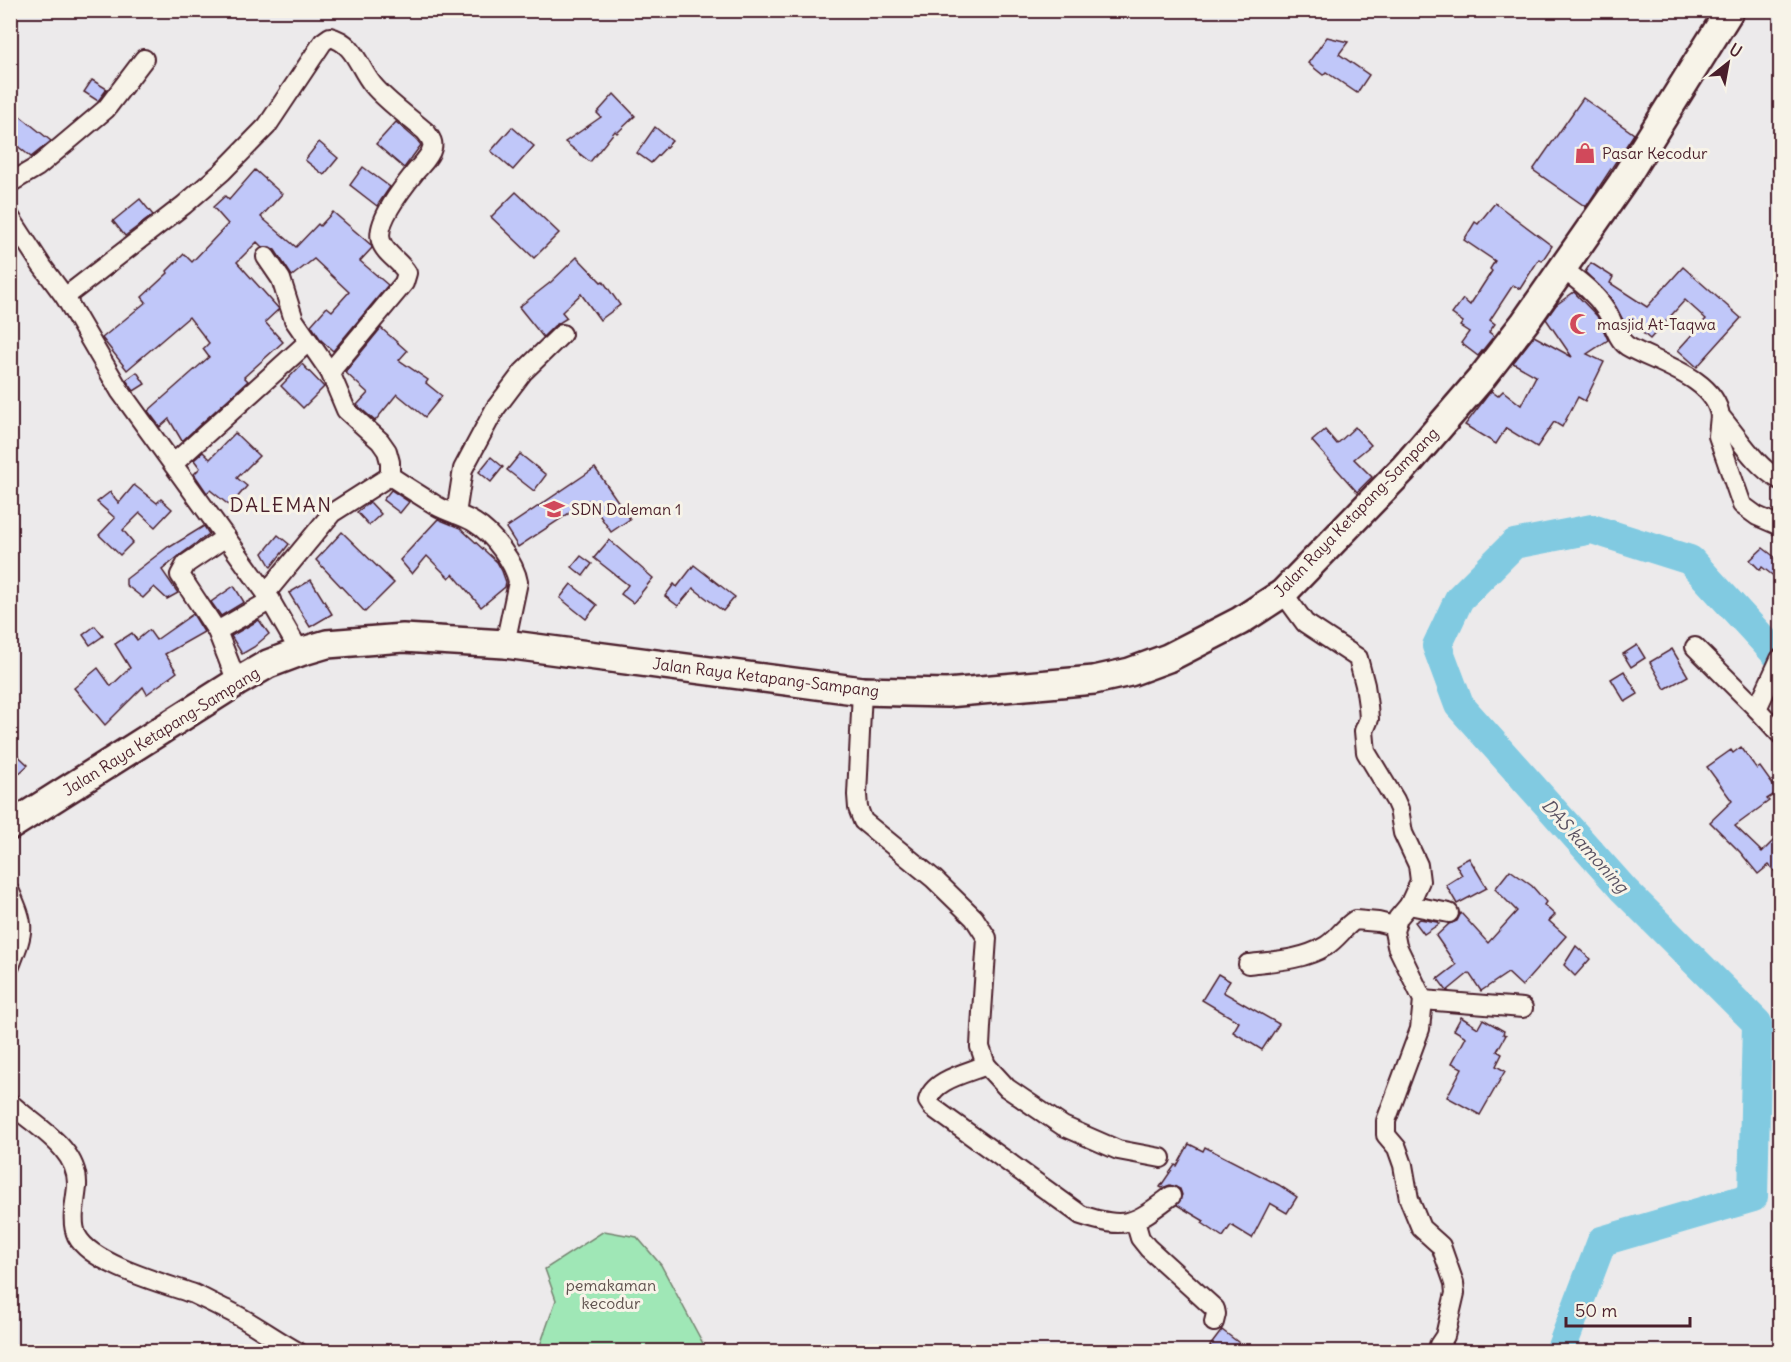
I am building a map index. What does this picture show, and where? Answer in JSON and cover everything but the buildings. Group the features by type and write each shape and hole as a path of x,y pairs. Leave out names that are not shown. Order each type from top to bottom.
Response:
{"main road":[{"name":"Jalan Raya Ketapang-Sampang","path":"10,826 237,681 268,664 300,651 327,644 403,638 505,644 862,691 947,693 1094,680 1130,672 1168,657 1240,621 1283,593 1402,469 1480,380 1563,269 1641,154 1730,10"}],"street":[{"path":"65,297 184,205 222,172 267,126 323,42 330,37 342,40 373,85 426,132 432,141 432,149 404,186 380,226 381,240 386,251 401,263 407,273 404,284 330,372"},
{"path":"10,183 37,167 106,108 144,60"},
{"path":"10,217 65,297 120,391 268,597 300,651"},
{"path":"266,257 281,279 294,320 330,372 346,410 380,441 387,451 390,476"},
{"path":"1563,269 1591,289 1608,312 1625,344 1676,369 1700,386 1719,409 1718,436 1742,505 1757,516 1780,526"},
{"path":"456,514 463,470 495,410 523,372 562,334"},
{"path":"173,464 308,342"},
{"path":"1720,416 1768,473 1780,480"},
{"path":"390,476 440,507 474,521 487,532 516,573 518,582 505,644"},
{"path":"217,631 268,597 332,513 390,476"},
{"path":"226,537 186,564 180,575 217,631 237,681"},
{"path":"1283,593 1305,623 1358,658 1368,706 1369,719 1364,731 1366,752 1395,800 1403,833 1418,865 1420,881 1409,905 1394,926 1397,946 1423,1000 1420,1029 1386,1121 1386,1135 1397,1148 1409,1199 1421,1228 1441,1246 1454,1283 1455,1293 1445,1336 1439,1345 1438,1352"},
{"path":"1695,647 1780,734"},
{"path":"1757,708 1780,659"},
{"path":"862,691 857,795 858,808 863,821 934,879 974,918 987,938 981,1027 981,1047 986,1065 1007,1088 1063,1126 1118,1150 1161,1158"},
{"path":"10,892 20,913 22,924 20,940 10,966"},
{"path":"1409,905 1449,913"},
{"path":"1248,964 1290,960 1316,951 1328,945 1355,920 1394,926"},
{"path":"1423,1000 1523,1008"},
{"path":"986,1065 936,1086 928,1101 932,1107 1081,1215 1109,1224 1135,1221 1171,1196"},
{"path":"10,1103 65,1151 77,1183 74,1225 77,1236 94,1253 125,1270 196,1295 222,1307 298,1352"},
{"path":"1135,1221 1140,1238 1148,1248 1215,1309 1214,1322"}],"green space":[{"name":"pemakaman kecodur","path":"604,1231 637,1237 661,1265 707,1351 538,1351 556,1300 545,1269"}],"waterway":[{"name":"DAS kamoning","path":"1560,1352 1602,1241 1753,1197 1757,1023 1624,890 1459,705 1437,646 1459,599 1514,544 1592,529 1690,560 1780,658"}],"place":[{"name":"Pasar Kecodur","path":"1585,153"},
{"name":"masjid At-Taqwa","path":"1580,324"},
{"name":"SDN Daleman 1","path":"554,509"}],"district":[{"name":"DALEMAN","path":"281,505"}]}
